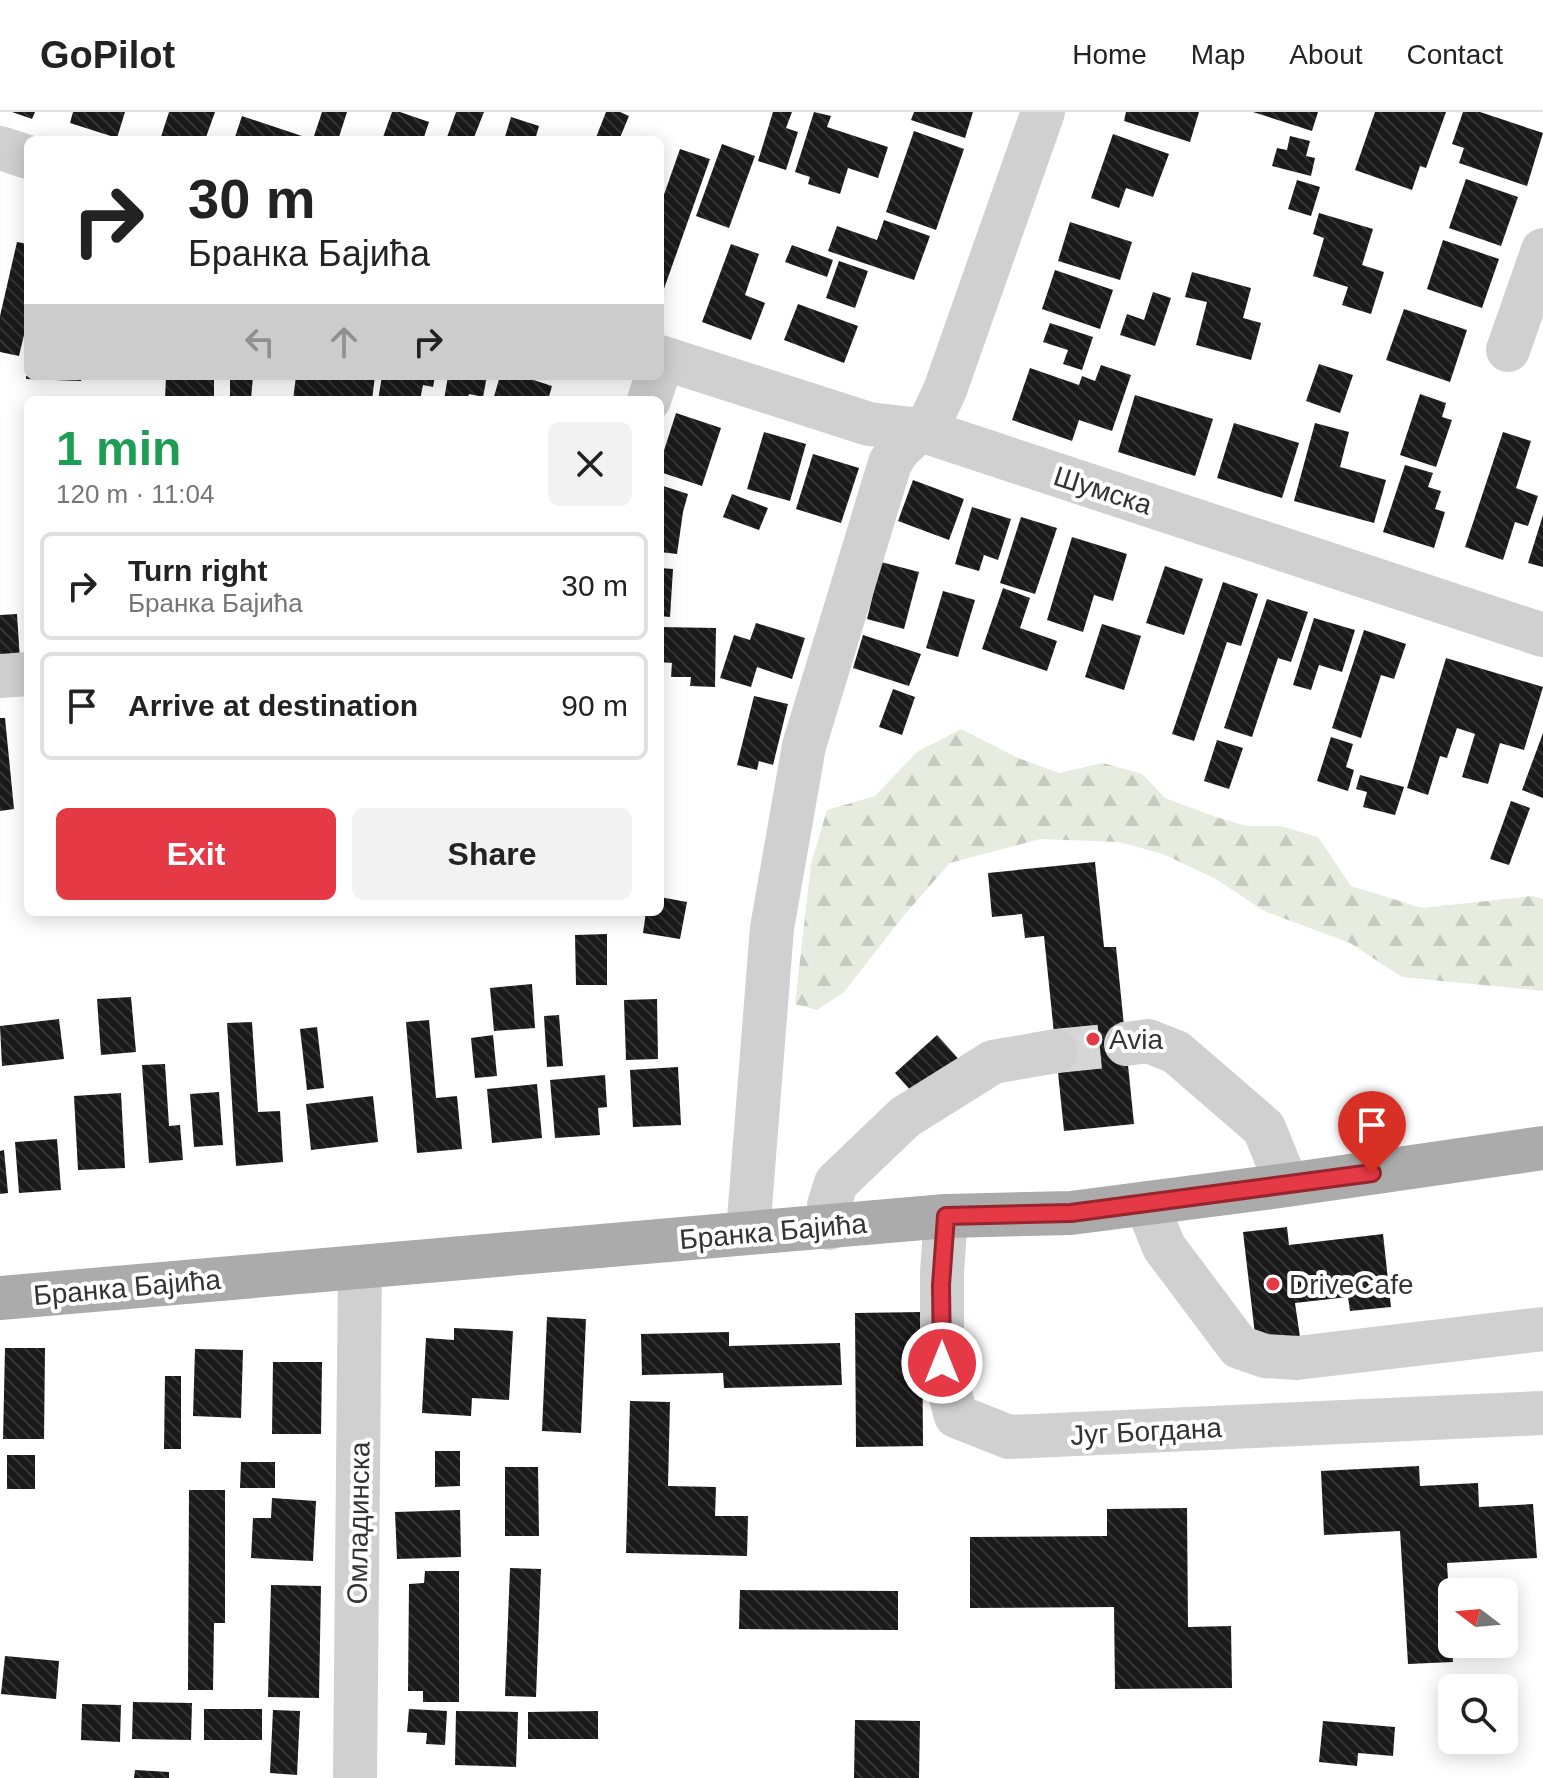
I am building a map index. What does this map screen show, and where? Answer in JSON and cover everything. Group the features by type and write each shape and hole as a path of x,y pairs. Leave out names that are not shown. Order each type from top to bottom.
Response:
{"main road":[{"name":"Бранка Бајића","path":"0,1298 946,1216 1071,1213 1543,1148"}],"street":[{"path":"748,1232 772,928 804,746 890,463 899,449 931,420 945,390 1043,112"},
{"path":"0,148 24,156"},
{"path":"1508,350 1543,250"},
{"name":"Шумска","path":"664,365 869,424 921,430 1543,635"},
{"path":"0,676 24,674"},
{"path":"1126,1044 1148,1041 1176,1052 1264,1128 1287,1185"},
{"path":"829,1228 829,1205 836,1183 905,1117 993,1062 1056,1051"},
{"path":"1146,1203 1164,1247 1239,1347 1265,1356 1297,1358 1543,1329"},
{"name":"Југ Богдана","path":"946,1216 941,1285 942,1363 956,1416 1009,1437 1543,1413"},
{"name":"Омладинска","path":"355,1778 360,1267"}],"green space":[{"path":"961,729 1018,758 1059,773 1103,763 1142,774 1165,798 1216,817 1246,826 1280,826 1318,837 1351,886 1422,908 1532,896 1543,899 1543,991 1402,977 1350,943 1264,911 1216,879 1163,854 1119,842 1040,839 950,863 844,992 817,1010 795,1004 811,864 827,810 875,796 917,752"}],"building":[{"path":"12,112 35,112 32,119"},
{"path":"73,112 125,112 118,136 70,123"},
{"path":"169,112 215,112 206,136 161,136"},
{"path":"322,112 347,112 339,136 314,136"},
{"path":"392,112 429,122 424,136 383,136"},
{"path":"456,112 484,112 475,136 447,136"},
{"path":"606,112 629,116 621,136 597,136"},
{"path":"773,112 792,112 786,128 798,132 786,170 758,161"},
{"path":"814,112 831,116 827,127 888,147 878,178 848,168 840,194 808,184 810,177 795,172"},
{"path":"914,112 973,112 965,138 911,120"},
{"path":"1126,112 1199,112 1190,142 1124,121"},
{"path":"1253,112 1318,112 1312,131"},
{"path":"1375,112 1446,112 1426,168 1420,166 1412,190 1355,170"},
{"path":"1463,112 1480,112 1543,133 1527,186 1459,163 1464,148 1452,144"},
{"path":"242,116 302,136 235,136"},
{"path":"511,117 539,126 536,136 505,136"},
{"path":"914,131 964,149 936,230 886,212"},
{"path":"1113,134 1169,154 1153,197 1126,188 1119,208 1091,198"},
{"path":"1290,136 1310,141 1306,156 1315,158 1311,176 1272,166 1277,148 1287,150"},
{"path":"722,144 755,156 729,228 696,216"},
{"path":"680,149 710,159 664,289 664,195"},
{"path":"1466,179 1518,197 1501,246 1449,228"},
{"path":"1297,180 1320,187 1311,216 1288,209"},
{"path":"1319,213 1373,229 1362,265 1384,272 1371,314 1342,305 1348,287 1313,276 1324,238 1313,234"},
{"path":"884,220 930,236 914,280 828,251 837,226 877,240"},
{"path":"1070,222 1132,242 1120,280 1058,261"},
{"path":"1443,240 1499,259 1482,308 1427,289"},
{"path":"17,242 24,243 24,335 19,356 0,352 0,316"},
{"path":"731,244 759,254 745,295 765,303 751,340 702,322"},
{"path":"792,245 833,260 827,277 785,262"},
{"path":"839,261 868,271 855,308 826,298"},
{"path":"1055,270 1113,290 1100,329 1042,309"},
{"path":"1192,272 1251,288 1243,318 1261,323 1251,360 1196,345 1207,302 1185,297"},
{"path":"1153,292 1171,298 1155,346 1120,335 1127,314 1144,320"},
{"path":"798,304 858,326 844,363 784,340"},
{"path":"1404,309 1467,330 1450,382 1386,360"},
{"path":"1050,323 1093,337 1082,370 1063,364 1068,350 1043,342"},
{"path":"1319,364 1353,375 1340,413 1306,401"},
{"path":"1101,365 1131,375 1112,431 1079,420 1072,441 1012,420 1030,368 1079,385 1082,376 1095,381"},
{"path":"166,380 214,380 214,396 165,396"},
{"path":"230,380 253,380 251,396 230,396"},
{"path":"296,380 374,380 372,396 294,396"},
{"path":"381,380 434,380 433,387 423,385 421,396 379,396"},
{"path":"447,380 486,380 483,396 445,396"},
{"path":"499,380 533,380 552,386 549,396 494,396"},
{"path":"1420,394 1446,403 1442,417 1452,420 1436,467 1400,455"},
{"path":"1135,395 1213,419 1195,476 1118,452"},
{"path":"676,413 721,428 702,486 664,473 664,450"},
{"path":"1234,423 1299,443 1282,498 1217,478"},
{"path":"1315,423 1349,432 1340,467 1386,480 1374,523 1294,501"},
{"path":"764,432 806,444 790,501 747,489"},
{"path":"1503,432 1531,441 1516,488 1538,496 1528,526 1515,522 1503,560 1465,547"},
{"path":"813,454 859,468 841,523 796,509"},
{"path":"1405,465 1433,473 1428,487 1441,491 1435,509 1445,512 1434,548 1383,532"},
{"path":"913,480 964,499 949,540 898,521"},
{"path":"664,486 688,494 677,554 664,552"},
{"path":"732,494 768,508 759,530 723,517"},
{"path":"972,507 1011,519 998,560 984,555 979,571 955,564"},
{"path":"1543,515 1543,567 1528,563"},
{"path":"1021,517 1057,528 1035,594 1000,583"},
{"path":"1072,537 1127,554 1113,601 1094,595 1083,632 1047,620"},
{"path":"881,562 919,572 904,629 867,619"},
{"path":"1165,566 1203,579 1184,635 1146,623"},
{"path":"664,568 673,569 670,617 664,616"},
{"path":"1223,582 1258,594 1241,646 1227,642 1194,741 1172,734"},
{"path":"1003,588 1030,598 1020,628 1057,641 1047,671 982,649"},
{"path":"943,591 975,600 958,657 926,648"},
{"path":"1267,599 1308,612 1291,662 1278,658 1252,737 1224,728"},
{"path":"17,614 20,660 0,661 0,615"},
{"path":"1314,618 1355,630 1342,672 1319,665 1311,690 1293,685"},
{"path":"756,623 805,638 792,679 757,667 751,687 720,678 734,635 750,640"},
{"path":"1102,624 1141,636 1124,690 1085,677"},
{"path":"664,627 716,628 715,687 690,686 691,677 671,677 672,663 664,662"},
{"path":"1364,630 1406,644 1394,679 1381,675 1361,738 1332,728"},
{"path":"863,635 921,654 909,686 853,668"},
{"path":"1446,658 1543,687 1524,750 1500,743 1488,784 1462,777 1475,734 1457,728 1447,758 1440,756 1428,795 1407,788"},
{"path":"893,689 915,697 902,735 879,727"},
{"path":"754,696 788,704 773,765 759,761 757,770 737,765"},
{"path":"0,718 5,718 14,809 0,811"},
{"path":"1543,733 1543,798 1522,790"},
{"path":"1331,737 1353,744 1346,767 1354,770 1348,791 1317,781"},
{"path":"1217,740 1243,748 1229,789 1204,781"},
{"path":"1360,775 1404,787 1395,815 1363,807 1367,792 1356,789"},
{"path":"1511,801 1530,808 1509,865 1490,859"},
{"path":"1095,862 1104,947 1116,947 1134,1124 1064,1131 1044,936 1025,938 1022,914 992,917 988,873"},
{"path":"664,898 687,902 680,939 643,933 645,916 664,916"},
{"path":"607,934 607,985 576,985 575,935"},
{"path":"532,984 535,1028 494,1031 490,988"},
{"path":"131,997 136,1052 101,1055 97,999"},
{"path":"657,999 658,1059 626,1060 624,1000"},
{"path":"559,1015 563,1066 547,1067 544,1016"},
{"path":"59,1019 64,1059 2,1066 0,1026"},
{"path":"429,1020 436,1098 457,1096 462,1149 417,1153 406,1022"},
{"path":"252,1022 258,1112 280,1111 283,1162 236,1166 227,1023"},
{"path":"317,1027 324,1088 307,1090 300,1029"},
{"path":"493,1035 497,1076 475,1078 471,1038"},
{"path":"937,1035 964,1065 922,1103 895,1073"},
{"path":"165,1064 169,1126 180,1125 183,1160 149,1163 142,1065"},
{"path":"678,1067 681,1125 633,1127 630,1070"},
{"path":"605,1075 607,1107 598,1108 600,1135 555,1138 550,1080"},
{"path":"537,1084 542,1138 492,1143 487,1089"},
{"path":"219,1092 223,1145 194,1147 190,1094"},
{"path":"121,1093 125,1168 78,1170 74,1096"},
{"path":"373,1096 378,1142 311,1150 306,1104"},
{"path":"57,1139 61,1190 19,1193 15,1142"},
{"path":"4,1150 8,1193 0,1194 0,1151"},
{"path":"1287,1227 1289,1245 1383,1234 1391,1307 1350,1311 1348,1297 1295,1303 1300,1337 1256,1343 1243,1232"},
{"path":"922,1312 923,1446 856,1447 855,1313"},
{"path":"547,1317 586,1319 581,1433 542,1431"},
{"path":"454,1328 513,1331 509,1400 472,1398 471,1416 422,1413 426,1338 454,1340"},
{"path":"729,1332 729,1346 840,1343 842,1385 724,1388 723,1373 642,1375 641,1334"},
{"path":"5,1348 45,1348 44,1439 3,1439"},
{"path":"195,1349 243,1350 241,1418 193,1416"},
{"path":"273,1362 322,1362 321,1434 272,1434"},
{"path":"165,1376 181,1376 181,1449 164,1449"},
{"path":"630,1401 670,1402 668,1486 716,1487 715,1516 748,1516 747,1556 626,1553"},
{"path":"435,1451 460,1451 460,1486 435,1487"},
{"path":"7,1455 35,1455 35,1489 7,1489"},
{"path":"241,1462 275,1462 275,1488 240,1488"},
{"path":"1419,1466 1420,1486 1478,1483 1479,1507 1533,1504 1537,1558 1447,1563 1448,1578 1438,1578 1438,1658 1453,1658 1453,1662 1408,1664 1400,1531 1324,1535 1321,1471"},
{"path":"505,1467 538,1467 539,1536 505,1536"},
{"path":"189,1490 225,1490 225,1623 214,1623 213,1690 188,1690"},
{"path":"272,1498 316,1501 313,1561 251,1558 253,1518 271,1518"},
{"path":"1187,1508 1188,1627 1231,1626 1232,1688 1115,1689 1114,1607 970,1608 970,1537 1107,1536 1107,1509"},
{"path":"460,1510 461,1557 397,1559 395,1512"},
{"path":"510,1568 541,1569 536,1697 505,1696"},
{"path":"425,1571 459,1571 459,1702 423,1702 423,1691 408,1691 409,1584 424,1583"},
{"path":"271,1585 321,1586 319,1698 268,1697"},
{"path":"740,1590 898,1591 898,1630 739,1629"},
{"path":"5,1656 59,1661 56,1699 1,1694"},
{"path":"133,1702 192,1703 191,1740 132,1739"},
{"path":"82,1704 121,1705 120,1742 81,1740"},
{"path":"204,1709 262,1709 262,1740 204,1740"},
{"path":"409,1709 447,1711 445,1745 426,1744 427,1733 407,1732"},
{"path":"273,1710 300,1711 297,1775 270,1773"},
{"path":"456,1711 518,1712 516,1767 455,1765"},
{"path":"598,1711 598,1739 528,1739 528,1712"},
{"path":"855,1720 920,1721 919,1778 854,1778"},
{"path":"1323,1721 1395,1727 1393,1756 1358,1753 1357,1766 1319,1762"},
{"path":"135,1770 169,1772 169,1778 134,1778"}],"tunnel":[{"path":"1056,1051 1126,1044"}],"place":[{"name":"Avia","path":"1093,1039"},
{"name":"DriveCafe","path":"1273,1284"}],"route":[{"path":"942,1363 941,1285 946,1216 1071,1213 1372,1173"}]}
